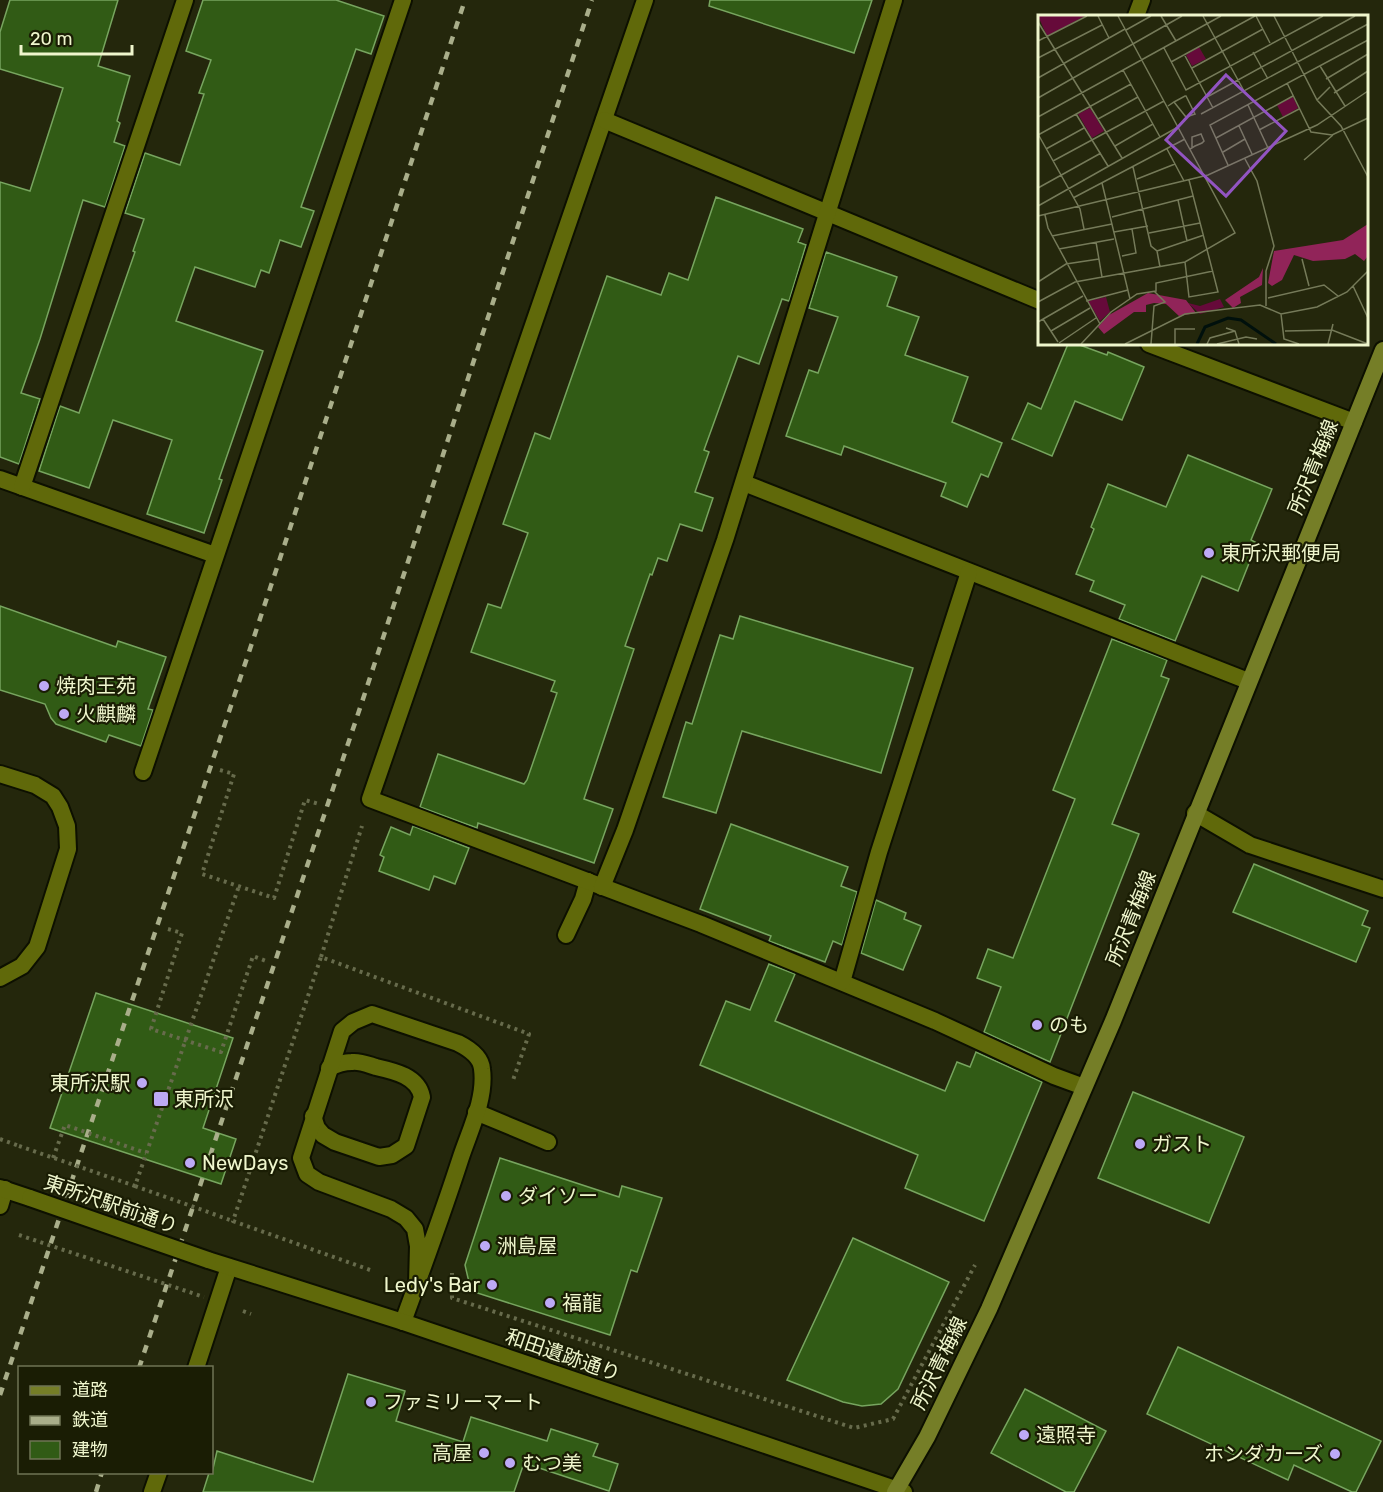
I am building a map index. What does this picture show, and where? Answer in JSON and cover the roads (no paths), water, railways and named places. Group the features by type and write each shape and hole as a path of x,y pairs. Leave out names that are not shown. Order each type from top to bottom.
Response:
{"main road":[{"name":"所沢青梅線","path":"899,1491 989,1309 1113,1021 1383,350"}],"street":[{"path":"22,487 185,0"},
{"path":"143,772 403,0"},
{"path":"645,0 370,799 701,924 935,1021 1054,1076 1084,1087"},
{"path":"566,935 582,899 595,884 628,819 744,483 894,0"},
{"path":"1136,15 1142,0"},
{"path":"604,120 827,214 1038,294"},
{"path":"1152,345 1354,422"},
{"path":"0,479 215,555"},
{"path":"744,483 1248,681"},
{"path":"842,982 879,852 969,572"},
{"path":"0,774 35,785 53,796 67,826 68,849 37,947 22,966 0,978"},
{"path":"1195,813 1250,845 1383,889"},
{"path":"403,1322 417,1284 476,1112 482,1086 482,1066 471,1050 458,1043 372,1014 353,1022 342,1031 301,1158 307,1174 318,1182 391,1209 405,1218 415,1229 418,1246 417,1284"},
{"path":"313,1116 323,1136 379,1157 392,1155 406,1146 422,1097 420,1089 398,1072 354,1061 340,1063 329,1068"},
{"path":"476,1112 548,1142"},
{"path":"0,1206 2,1189"},
{"name":"東所沢駅前通り","path":"2,1189 208,1260"},
{"name":"和田遺跡通り","path":"208,1260 403,1322 899,1491"},
{"path":"197,1366 229,1267"},
{"path":"152,1492 159,1474"}],"railway":[{"path":"0,1395 465,0"},
{"path":"140,1366 363,699 592,0"},
{"path":"96,1492 101,1474"}],"place":[{"name":"東所沢郵便局","path":"1209,553"},
{"name":"焼肉王苑","path":"44,686"},
{"name":"火麒麟","path":"64,714"},
{"name":"のも","path":"1037,1025"},
{"name":"東所沢駅","path":"142,1083"},
{"name":"東所沢","path":"161,1099"},
{"name":"ガスト","path":"1140,1144"},
{"name":"NewDays","path":"190,1163"},
{"name":"ダイソー","path":"506,1196"},
{"name":"洲島屋","path":"485,1246"},
{"name":"Ledy's Bar","path":"492,1285"},
{"name":"福龍","path":"550,1303"},
{"name":"ファミリーマート","path":"371,1402"},
{"name":"遠照寺","path":"1024,1435"},
{"name":"高屋","path":"484,1453"},
{"name":"ホンダカーズ","path":"1335,1454"},
{"name":"むつ美","path":"510,1463"}]}
